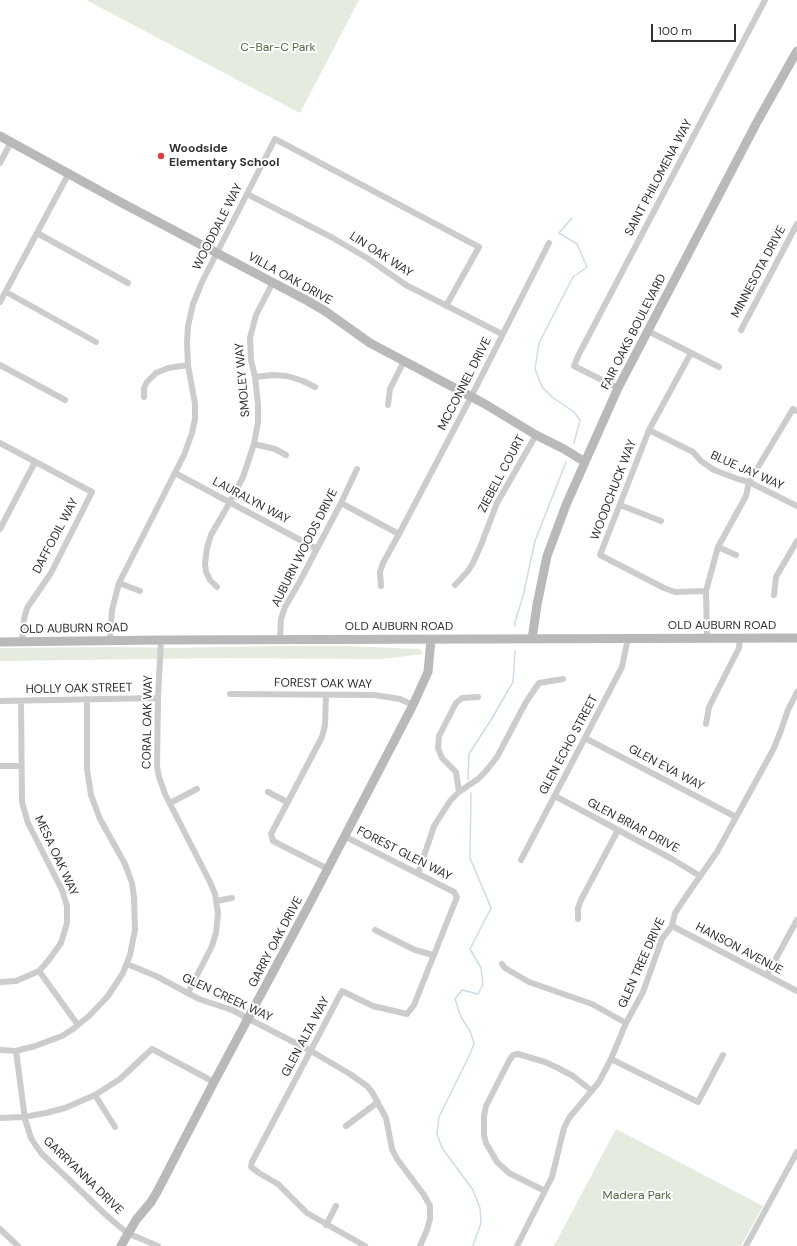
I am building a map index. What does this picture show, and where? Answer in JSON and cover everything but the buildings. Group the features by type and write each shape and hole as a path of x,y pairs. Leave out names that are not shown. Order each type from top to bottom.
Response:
{"main road":[{"name":"FAIR OAKS BOULEVARD","path":"532,639 547,556 584,462 618,388 757,122 797,51"},
{"name":"VILLA OAK DRIVE","path":"0,136 122,203 313,304 364,340 471,397 536,435 564,449 584,462"},
{"name":"OLD AUBURN ROAD","path":"0,642 280,639 431,640 797,638"},
{"name":"GARRY OAK DRIVE","path":"121,1246 127,1233 157,1192 413,705 428,672 431,640"}],"street":[{"name":"SAINT PHILOMENA WAY","path":"618,388 574,366 765,0"},
{"name":"WOODDALE WAY","path":"110,640 112,610 118,583 189,444 195,419 194,396 188,366 187,338 191,311 200,287 217,252 276,139 479,247 446,306"},
{"path":"0,163 11,142"},
{"path":"0,302 69,173"},
{"name":"LIN OAK WAY","path":"247,194 333,238 367,258 400,281 502,334"},
{"name":"MINNESOTA DRIVE","path":"741,330 797,224"},
{"path":"37,233 128,283"},
{"name":"MCCONNEL DRIVE","path":"381,586 381,568 550,243"},
{"name":"SMOLEY WAY","path":"217,587 210,580 206,572 205,564 207,548 211,535 246,471 254,444 258,416 258,399 250,351 251,331 256,315 273,282"},
{"path":"6,292 96,342"},
{"path":"648,331 720,367"},
{"name":"WOODCHUCK WAY","path":"691,353 649,430 600,555 669,590 675,592 706,591"},
{"path":"388,405 390,389 404,361"},
{"path":"0,365 65,400"},
{"path":"144,397 145,385 156,373 168,368 188,366"},
{"path":"255,377 273,375 287,376 298,378 315,387"},
{"path":"707,638 706,591 718,547 746,496 749,482 793,409 797,411"},
{"name":"BLUE JAY WAY","path":"649,430 693,452 701,461 714,470 749,482 797,506"},
{"name":"ZIEBELL COURT","path":"455,585 468,571 481,544 496,503 536,435"},
{"name":"DAFFODIL WAY","path":"0,443 92,492 51,573 28,608 24,620 22,642"},
{"path":"254,444 275,449 286,455"},
{"path":"0,528 35,462"},
{"name":"AUBURN WOODS DRIVE","path":"280,639 281,620 285,607 341,503 357,469"},
{"name":"LAURALYN WAY","path":"175,473 317,548"},
{"path":"341,503 399,534"},
{"path":"620,505 661,521"},
{"path":"774,595 776,578 797,541"},
{"path":"718,547 736,555"},
{"path":"118,583 140,591"},
{"name":"GLEN ECHO STREET","path":"521,860 622,667 628,638"},
{"path":"706,724 709,707 739,648 740,638"},
{"name":"CORAL OAK WAY","path":"161,640 158,698 158,772 160,783 210,882 216,901 218,919 214,940 188,993"},
{"path":"418,874 434,826 450,801 458,792 486,772 497,757 526,702 539,682 563,680"},
{"name":"GLEN TREE DRIVE","path":"517,1246 546,1192 556,1164 564,1128 569,1118 592,1091 611,1059 626,1023 642,992 662,939 672,926 675,913 717,852 773,750 788,710 797,692"},
{"name":"FOREST OAK WAY","path":"230,694 385,696 400,699 413,705"},
{"path":"326,695 325,725 322,736 271,834 274,841 328,869"},
{"path":"458,792 456,772 442,758 438,748 440,736 456,703 462,698 478,697"},
{"name":"HOLLY OAK STREET","path":"0,701 158,698"},
{"path":"0,1050 16,1051 62,1036 78,1025 104,1002 127,964 135,930 132,882 125,864 100,819 91,795 87,769 87,699"},
{"name":"MESA OAK WAY","path":"0,982 16,981 39,971 55,952 62,939 67,923 67,906 62,890 25,815 21,793 21,701"},
{"name":"GLEN EVA WAY","path":"585,738 736,817"},
{"path":"0,766 21,766"},
{"path":"170,803 197,789"},
{"path":"268,792 287,802"},
{"name":"GLEN BRIAR DRIVE","path":"554,796 672,859 700,876"},
{"path":"578,919 578,908 581,900 618,830"},
{"name":"FOREST GLEN WAY","path":"344,836 454,892"},
{"name":"GLEN ALTA WAY","path":"366,1246 307,1213 278,1184 251,1167 252,1162 342,991 374,1006 407,1014 414,1004 457,897 454,892"},
{"path":"216,901 232,898"},
{"path":"766,975 797,920"},
{"name":"HANSON AVENUE","path":"672,926 797,991"},
{"path":"375,930 415,950 433,955"},
{"name":"GLEN CREEK WAY","path":"127,964 156,976 199,999 232,1010 310,1051 361,1081 372,1092 386,1118 392,1149 397,1159 424,1195 430,1206 430,1219 420,1246"},
{"path":"502,964 529,982 585,1001 626,1023"},
{"path":"39,971 78,1025"},
{"path":"0,1118 24,1117 65,1108 95,1095 124,1075 152,1049 214,1082"},
{"name":"GARRYANNA DRIVE","path":"16,1051 24,1117 31,1138 42,1154 127,1233 158,1246"},
{"path":"546,1192 509,1173 497,1162 486,1143 484,1135 484,1116 486,1106 509,1061 513,1055 518,1054 558,1068 572,1076 592,1091"},
{"path":"611,1059 698,1102 723,1055"},
{"path":"95,1095 115,1126"},
{"path":"346,1126 378,1102"},
{"path":"746,1246 797,1152"},
{"path":"326,1225 336,1206"},
{"path":"0,1229 18,1246"}],"green space":[{"name":"C-Bar-C Park","path":"88,0 359,0 300,113"},
{"path":"348,646 420,649 423,654 382,659 217,658 0,661 0,648 169,648"},
{"name":"Madera Park","path":"616,1129 763,1206 741,1246 554,1246"}],"waterway":[{"path":"572,218 559,233 577,244 587,267 573,277 539,343 535,369 542,387 552,397 574,412 580,420 574,443"},
{"path":"515,626 535,541 566,462"},
{"path":"468,780 469,754 513,682 515,651"},
{"path":"471,793 470,858 491,908 470,949 481,968 483,985 478,994 462,990 455,999 461,1017 470,1031 474,1043 439,1117 437,1134 442,1148 473,1190 480,1208 481,1223 473,1246"}],"place":[{"name":"Woodside Elementary School","path":"161,156"}]}
